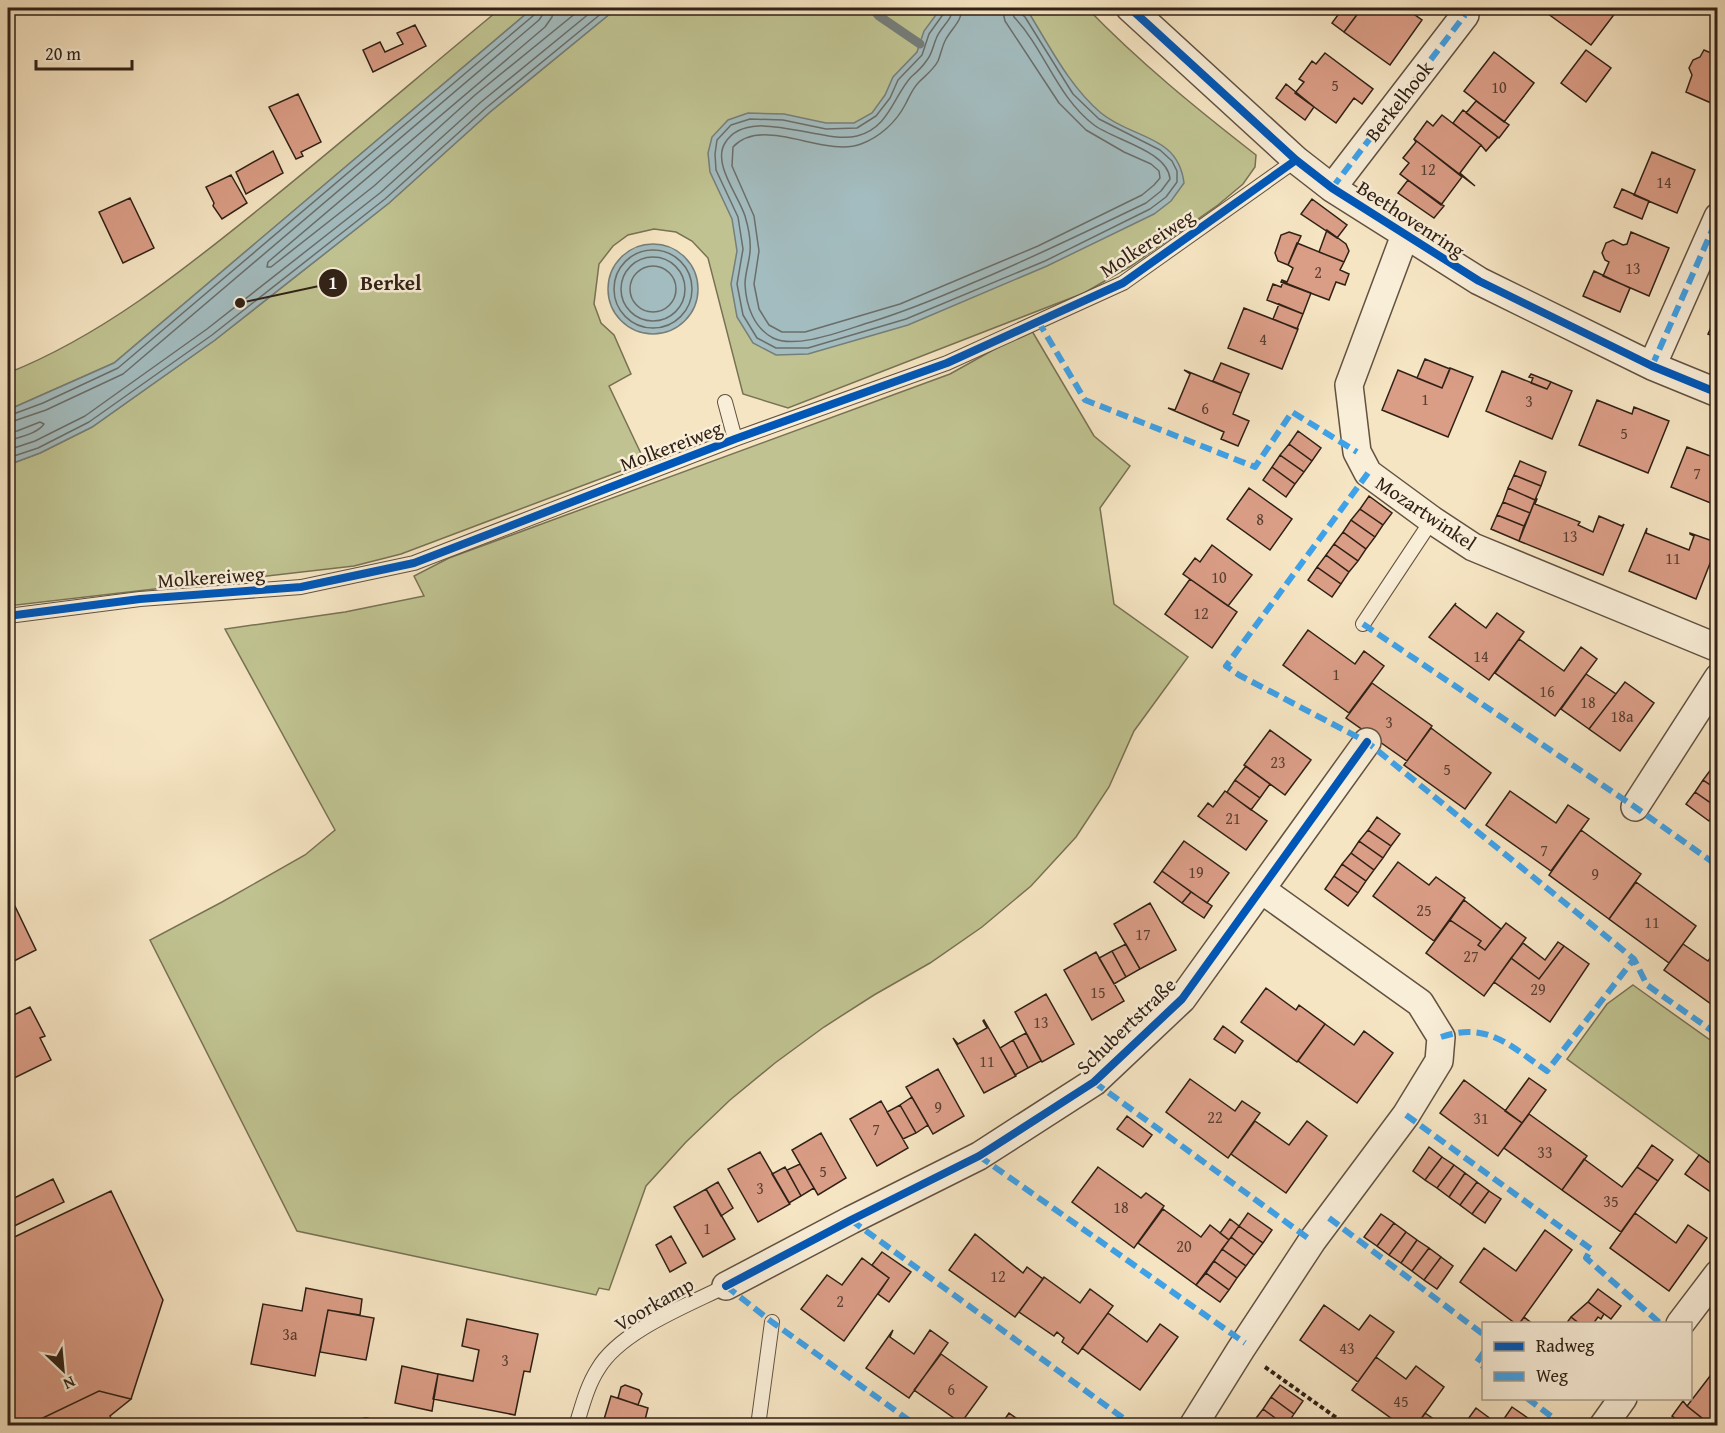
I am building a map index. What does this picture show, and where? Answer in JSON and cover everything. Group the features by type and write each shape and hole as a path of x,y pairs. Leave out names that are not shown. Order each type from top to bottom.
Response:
{"street":[{"name":"Beethovenring","path":"1130,8 1296,160 1332,188 1479,281 1652,366 1718,393"},
{"name":"Berkelhook","path":"1332,188 1465,15"},
{"path":"1652,366 1718,217"},
{"name":"Mozartwinkel","path":"1405,235 1349,385 1356,452 1368,473 1473,547 1718,648"},
{"path":"1635,807 1718,678"},
{"name":"Schubertstraße","path":"726,1286 979,1156 1094,1082 1182,999 1367,742"},
{"path":"1193,1425 1240,1349 1329,1218 1406,1115 1440,1061 1441,1037 1420,1003 1262,890"},
{"path":"1681,1322 1718,1274"},
{"path":"1603,1425 1622,1400"}],"lane":[{"name":"Molkereiweg","path":"8,616 140,599 302,586 414,563 735,439 947,363 1123,283 1296,160"},
{"path":"724,402 735,439"},
{"path":"1363,624 1432,520"},
{"name":"Voorkamp","path":"576,1425 598,1368 617,1348 653,1322 726,1286"},
{"path":"758,1425 772,1322"}],"path":[{"path":"1240,1349 1348,1425"}],"green space":[{"path":"501,8 533,8 114,363 8,410 8,373 75,341 170,279 290,184"},
{"path":"617,8 1087,8 1169,84 1256,155 1255,167 1243,184 1218,205 1131,266 1084,293 788,408 743,394 708,258 692,241 676,232 654,229 628,235 613,246 599,264 594,304 601,323 614,335 631,374 609,386 645,462 401,554 354,566 8,606 8,465 40,453 92,427 215,340 389,203 490,112"},
{"path":"1032,331 1094,436 1130,466 1100,508 1114,604 1188,657 1134,731 1109,787 1076,837 1031,886 982,927 930,963 824,1027 730,1100 686,1142 646,1186 609,1290 599,1288 596,1295 297,1231 150,940 305,855 335,830 225,629 345,612 424,596 414,576 449,558 950,374"},
{"path":"1633,985 1717,1045 1717,1168 1567,1059 1607,1004"}],"water":[{"path":"533,8 617,8 490,112 389,203 215,340 92,427 40,453 8,465 8,410 114,363"},
{"path":"941,8 1022,8 1029,13 1061,66 1090,103 1113,121 1163,146 1173,155 1180,167 1184,183 1171,201 1154,214 1047,266 908,325 808,354 776,355 753,343 737,317 731,284 737,251 732,219 710,172 708,153 712,137 728,120 748,113 784,114 826,123 854,123 872,113 885,95 893,77 917,52 924,31"},
{"path":"653,244 670,247 685,257 695,272 698,289 695,306 685,321 670,331 653,334 636,331 621,321 611,306 608,289 611,272 621,257 636,247"}],"building":[{"path":"1343,8 1362,8 1344,32 1332,23"},
{"path":"1362,8 1405,8 1422,20 1390,65 1344,32"},
{"path":"1547,8 1619,8 1591,45 1544,11"},
{"path":"415,25 426,46 373,72 363,50 380,42 385,52 403,44 397,33"},
{"path":"1718,45 1718,106 1686,92 1692,75 1689,68 1693,60 1700,57 1704,50 1711,53 1714,46"},
{"path":"1586,50 1611,68 1586,102 1561,83"},
{"path":"1494,52 1534,83 1504,122 1464,91"},
{"path":"1325,53 1373,89 1362,104 1354,98 1336,123 1295,93 1304,82 1299,79 1312,61 1316,64"},
{"path":"1286,84 1314,107 1305,120 1276,98"},
{"path":"298,94 321,142 301,152 303,156 296,159 269,107"},
{"path":"1476,101 1509,125 1499,138 1466,113"},
{"path":"1463,110 1498,137 1486,151 1453,123"},
{"path":"1442,115 1481,145 1460,173 1475,186 1414,139 1427,121 1433,126"},
{"path":"1414,139 1462,177 1441,205 1400,174 1409,163 1403,158 1416,142"},
{"path":"273,151 283,173 246,194 236,172"},
{"path":"1652,152 1695,170 1677,213 1634,195"},
{"path":"231,175 247,203 222,219 213,206 214,203 206,187"},
{"path":"1408,180 1444,206 1434,218 1398,193"},
{"path":"1622,189 1649,201 1642,219 1614,207"},
{"path":"130,198 154,248 123,263 99,212"},
{"path":"1312,199 1347,225 1337,238 1301,214"},
{"path":"1327,230 1346,244 1349,251 1344,262 1319,252"},
{"path":"1289,232 1301,236 1288,265 1278,261 1275,253 1281,235"},
{"path":"1631,232 1669,248 1649,296 1603,276 1609,262 1605,260 1602,253 1606,243 1613,240 1623,245 1627,244"},
{"path":"1297,243 1344,262 1340,270 1349,274 1345,285 1336,282 1329,300 1281,282 1282,280 1287,282 1293,268 1288,265"},
{"path":"1594,271 1630,288 1620,312 1583,296"},
{"path":"1283,282 1311,293 1303,314 1267,300 1273,284 1281,287"},
{"path":"1279,304 1303,314 1297,329 1273,319"},
{"path":"1244,308 1298,329 1282,369 1228,348"},
{"path":"1718,312 1718,338 1708,334"},
{"path":"1425,359 1450,369 1442,388 1417,378"},
{"path":"1221,363 1249,374 1241,393 1213,381"},
{"path":"1450,368 1473,377 1448,437 1382,410 1398,370 1442,388"},
{"path":"1184,370 1241,393 1233,414 1249,421 1238,446 1221,439 1224,432 1168,408 1175,410 1190,374"},
{"path":"1502,371 1547,389 1551,382 1572,391 1552,439 1486,411"},
{"path":"1531,374 1551,382 1547,389 1531,383 1533,378 1529,377"},
{"path":"1597,400 1632,414 1634,407 1669,421 1648,473 1579,445"},
{"path":"1298,431 1321,448 1312,461 1289,444"},
{"path":"1289,444 1312,461 1304,472 1280,455"},
{"path":"1687,447 1718,459 1718,506 1671,487"},
{"path":"1280,455 1304,472 1295,484 1272,467"},
{"path":"1520,461 1546,472 1541,486 1514,475"},
{"path":"1272,467 1295,484 1286,497 1263,480"},
{"path":"1514,475 1541,486 1535,500 1508,488"},
{"path":"1249,488 1292,519 1270,550 1227,519"},
{"path":"1508,488 1535,500 1530,513 1503,502"},
{"path":"1369,496 1392,513 1383,525 1360,509"},
{"path":"1536,498 1535,504 1580,522 1578,525 1593,532 1599,516 1622,526 1624,524 1603,575 1519,541"},
{"path":"1503,502 1530,513 1524,526 1497,515"},
{"path":"1360,509 1383,525 1375,537 1351,520"},
{"path":"1497,515 1524,526 1519,541 1491,529"},
{"path":"1351,520 1375,537 1366,549 1343,532"},
{"path":"1647,528 1646,533 1689,550 1694,536 1690,533 1718,543 1696,599 1629,571"},
{"path":"1343,532 1366,549 1358,561 1334,544"},
{"path":"1334,544 1358,561 1349,572 1326,555"},
{"path":"1212,545 1252,575 1228,606 1183,574 1195,558 1200,562"},
{"path":"1718,547 1718,569 1709,566"},
{"path":"1326,555 1349,572 1341,584 1317,567"},
{"path":"1317,567 1341,584 1332,597 1308,580"},
{"path":"1190,579 1237,612 1212,648 1165,614"},
{"path":"1456,603 1455,605 1486,628 1497,613 1524,632 1489,680 1429,637"},
{"path":"1308,630 1355,664 1364,651 1384,666 1349,713 1283,665"},
{"path":"1519,639 1564,671 1581,647 1597,659 1555,716 1495,673"},
{"path":"1586,674 1616,694 1589,729 1561,709"},
{"path":"1625,682 1654,703 1620,751 1589,729"},
{"path":"1372,683 1432,726 1407,761 1346,718"},
{"path":"1431,728 1491,773 1465,809 1404,765"},
{"path":"1270,730 1311,760 1285,795 1244,765"},
{"path":"1718,760 1718,772 1712,768"},
{"path":"1246,766 1270,784 1260,798 1235,780"},
{"path":"1712,768 1718,772 1718,790 1703,780"},
{"path":"1235,780 1260,798 1251,810 1227,792"},
{"path":"1703,780 1718,790 1718,808 1695,792"},
{"path":"1225,791 1267,821 1246,850 1198,816 1208,803 1213,807"},
{"path":"1510,791 1556,823 1568,805 1589,819 1551,871 1486,825"},
{"path":"1695,792 1718,808 1709,821 1686,804"},
{"path":"1377,817 1400,834 1391,846 1368,830"},
{"path":"1368,830 1391,846 1383,858 1359,841"},
{"path":"1581,830 1641,874 1609,919 1549,875"},
{"path":"1184,841 1229,873 1207,903 1162,871"},
{"path":"1359,841 1383,858 1374,870 1351,853"},
{"path":"1351,853 1374,870 1366,881 1342,864"},
{"path":"1398,862 1429,885 1436,877 1465,898 1434,941 1373,896"},
{"path":"1342,864 1366,881 1358,893 1334,876"},
{"path":"1162,871 1191,892 1182,903 1154,882"},
{"path":"1334,876 1358,893 1348,906 1325,889"},
{"path":"1636,882 1696,926 1669,963 1609,919"},
{"path":"1191,892 1212,906 1204,918 1182,903"},
{"path":"11,898 36,950 8,964 8,900"},
{"path":"1464,900 1501,929 1485,950 1478,945 1481,941 1450,920"},
{"path":"1150,903 1176,950 1140,969 1114,924"},
{"path":"1450,920 1481,941 1478,945 1485,950 1506,923 1526,938 1484,996 1426,953"},
{"path":"1558,942 1564,946 1539,979 1511,958 1523,943 1545,960"},
{"path":"1126,944 1140,969 1126,977 1112,951"},
{"path":"1683,944 1708,961 1718,948 1718,1009 1664,970"},
{"path":"1564,946 1589,964 1550,1022 1494,982 1511,958 1539,979"},
{"path":"1112,951 1126,977 1114,984 1099,958"},
{"path":"1096,952 1124,1001 1092,1020 1064,970"},
{"path":"1266,988 1296,1010 1299,1005 1325,1024 1297,1062 1241,1022"},
{"path":"1046,994 1074,1044 1042,1062 1015,1012"},
{"path":"30,1007 45,1036 40,1038 51,1060 8,1081 8,1012 10,1017"},
{"path":"984,1020 1016,1076 984,1093 953,1038 958,1044 987,1028"},
{"path":"1325,1024 1354,1045 1364,1031 1393,1053 1357,1103 1298,1061"},
{"path":"1223,1026 1243,1041 1235,1053 1214,1039"},
{"path":"1026,1033 1041,1061 1028,1068 1013,1040"},
{"path":"1013,1040 1028,1068 1015,1075 1000,1048"},
{"path":"938,1069 964,1116 933,1134 906,1087"},
{"path":"1529,1078 1546,1090 1522,1123 1505,1111"},
{"path":"1190,1079 1235,1111 1242,1101 1260,1113 1228,1158 1166,1112"},
{"path":"1464,1080 1522,1123 1498,1156 1440,1113"},
{"path":"912,1097 928,1125 916,1133 900,1105"},
{"path":"881,1101 908,1148 877,1166 850,1119"},
{"path":"900,1105 916,1133 903,1139 887,1112"},
{"path":"1529,1114 1587,1156 1562,1190 1504,1148"},
{"path":"1127,1116 1152,1135 1143,1147 1117,1129"},
{"path":"1255,1121 1289,1145 1307,1121 1327,1136 1286,1193 1231,1154"},
{"path":"821,1133 846,1178 818,1195 792,1150"},
{"path":"1652,1145 1673,1160 1658,1181 1637,1167"},
{"path":"1429,1147 1442,1157 1425,1180 1413,1171"},
{"path":"760,1152 790,1204 758,1222 728,1169"},
{"path":"1699,1155 1718,1169 1718,1197 1685,1174"},
{"path":"1442,1157 1454,1165 1437,1188 1425,1180"},
{"path":"1584,1159 1622,1187 1637,1167 1658,1181 1621,1232 1562,1190"},
{"path":"800,1164 814,1188 801,1196 787,1170"},
{"path":"1454,1165 1465,1173 1449,1197 1437,1188"},
{"path":"785,1167 801,1196 789,1203 772,1174"},
{"path":"1098,1167 1141,1198 1146,1193 1164,1206 1134,1248 1072,1202"},
{"path":"1465,1173 1477,1182 1460,1205 1449,1197"},
{"path":"53,1179 64,1202 8,1229 8,1201"},
{"path":"718,1182 733,1208 721,1216 706,1189"},
{"path":"1477,1182 1489,1191 1472,1214 1460,1205"},
{"path":"706,1189 735,1239 703,1257 674,1207"},
{"path":"111,1191 163,1300 131,1399 99,1391 26,1426 8,1426 8,1240"},
{"path":"1489,1191 1501,1199 1485,1223 1472,1214"},
{"path":"1163,1209 1201,1237 1210,1225 1229,1240 1196,1285 1138,1243"},
{"path":"1248,1213 1272,1230 1263,1243 1239,1226"},
{"path":"1635,1213 1676,1243 1688,1225 1707,1238 1669,1291 1610,1248"},
{"path":"1381,1214 1394,1223 1377,1246 1364,1237"},
{"path":"1230,1219 1239,1226 1229,1240 1220,1233"},
{"path":"1394,1223 1406,1232 1389,1255 1377,1246"},
{"path":"1239,1226 1263,1243 1254,1255 1231,1237"},
{"path":"1545,1230 1572,1250 1520,1322 1513,1322 1460,1282 1484,1248 1516,1271"},
{"path":"1406,1232 1417,1240 1401,1263 1389,1255"},
{"path":"975,1234 1023,1273 1027,1267 1043,1279 1015,1317 949,1270"},
{"path":"671,1236 686,1263 670,1272 656,1245"},
{"path":"1231,1237 1254,1255 1246,1266 1222,1249"},
{"path":"1417,1240 1429,1248 1412,1271 1401,1263"},
{"path":"1429,1248 1441,1257 1424,1280 1412,1271"},
{"path":"1222,1249 1246,1266 1237,1278 1214,1261"},
{"path":"882,1252 911,1272 889,1302 878,1294 889,1278 872,1265"},
{"path":"1441,1257 1453,1266 1437,1289 1424,1280"},
{"path":"862,1258 889,1278 844,1341 801,1309 827,1275 842,1285"},
{"path":"1214,1261 1237,1278 1229,1290 1206,1273"},
{"path":"1206,1273 1229,1290 1220,1302 1196,1285"},
{"path":"1044,1277 1080,1303 1090,1289 1113,1306 1078,1354 1062,1342 1064,1338 1057,1332 1054,1336 1019,1312"},
{"path":"306,1288 362,1299 360,1315 328,1310 315,1376 251,1364 263,1304 302,1311"},
{"path":"1598,1289 1621,1306 1611,1319 1588,1302"},
{"path":"1588,1302 1604,1314 1601,1319 1598,1317 1594,1322 1577,1322 1571,1317"},
{"path":"1324,1305 1359,1330 1370,1315 1394,1332 1358,1382 1300,1340"},
{"path":"328,1310 374,1318 366,1360 320,1352"},
{"path":"1108,1313 1147,1342 1160,1324 1178,1337 1140,1390 1082,1348"},
{"path":"1524,1317 1530,1322 1520,1322"},
{"path":"1571,1317 1577,1322 1567,1322"},
{"path":"467,1319 538,1334 530,1372 524,1371 515,1415 433,1399 438,1374 473,1381 479,1350 462,1346"},
{"path":"893,1330 890,1337 914,1354 930,1330 948,1343 909,1398 866,1368"},
{"path":"941,1354 987,1387 961,1423 914,1390"},
{"path":"1376,1357 1406,1379 1416,1366 1444,1387 1416,1426 1402,1426 1352,1390"},
{"path":"402,1366 438,1374 432,1411 395,1403"},
{"path":"1717,1367 1718,1426 1712,1426 1687,1406"},
{"path":"625,1385 639,1390 642,1394 638,1405 618,1398 621,1387"},
{"path":"1280,1385 1303,1401 1294,1414 1271,1397"},
{"path":"99,1391 131,1399 110,1416 115,1426 26,1426"},
{"path":"611,1396 648,1408 645,1420 661,1426 602,1426"},
{"path":"1271,1397 1294,1414 1286,1426 1263,1409"},
{"path":"1683,1401 1712,1426 1685,1426 1672,1416"},
{"path":"1512,1407 1538,1425 1538,1426 1499,1426"},
{"path":"1476,1408 1499,1425 1500,1425 1463,1426"},
{"path":"1263,1409 1286,1426 1260,1426 1254,1421"},
{"path":"1009,1413 1027,1426 1000,1426"},
{"path":"1425,1413 1444,1426 1416,1426"},
{"path":"790,1419 832,1425 832,1426 789,1426"}],"waterway":[{"path":"872,8 879,16 920,44"}],"marked path":[{"path":"1332,188 1465,15"},
{"path":"1652,366 1718,217"},
{"path":"1038,321 1085,400 1255,467 1292,412 1357,452"},
{"path":"1368,473 1226,666 1367,742 1634,959 1647,985 1718,1035"},
{"path":"1363,624 1635,807 1718,866"},
{"path":"1441,1037 1472,1032 1485,1034 1510,1045 1547,1071 1634,959"},
{"path":"1094,1082 1312,1241"},
{"path":"1406,1115 1591,1249 1586,1258 1659,1322"},
{"path":"979,1156 1245,1343"},
{"path":"1329,1218 1482,1333"},
{"path":"851,1220 1134,1426"},
{"path":"726,1286 772,1322 917,1426"},
{"path":"1482,1355 1477,1362 1482,1366"},
{"path":"1530,1400 1564,1426"}],"cycle path":[{"path":"1130,8 1296,160 1332,188 1479,281 1652,366 1718,393"},
{"path":"8,616 140,599 301,587 414,563 735,439 947,363 1123,283 1296,160"},
{"path":"726,1286 979,1156 1094,1082 1182,999 1367,742"}],"place":[{"name":"Berkel","path":"240,303"}]}
